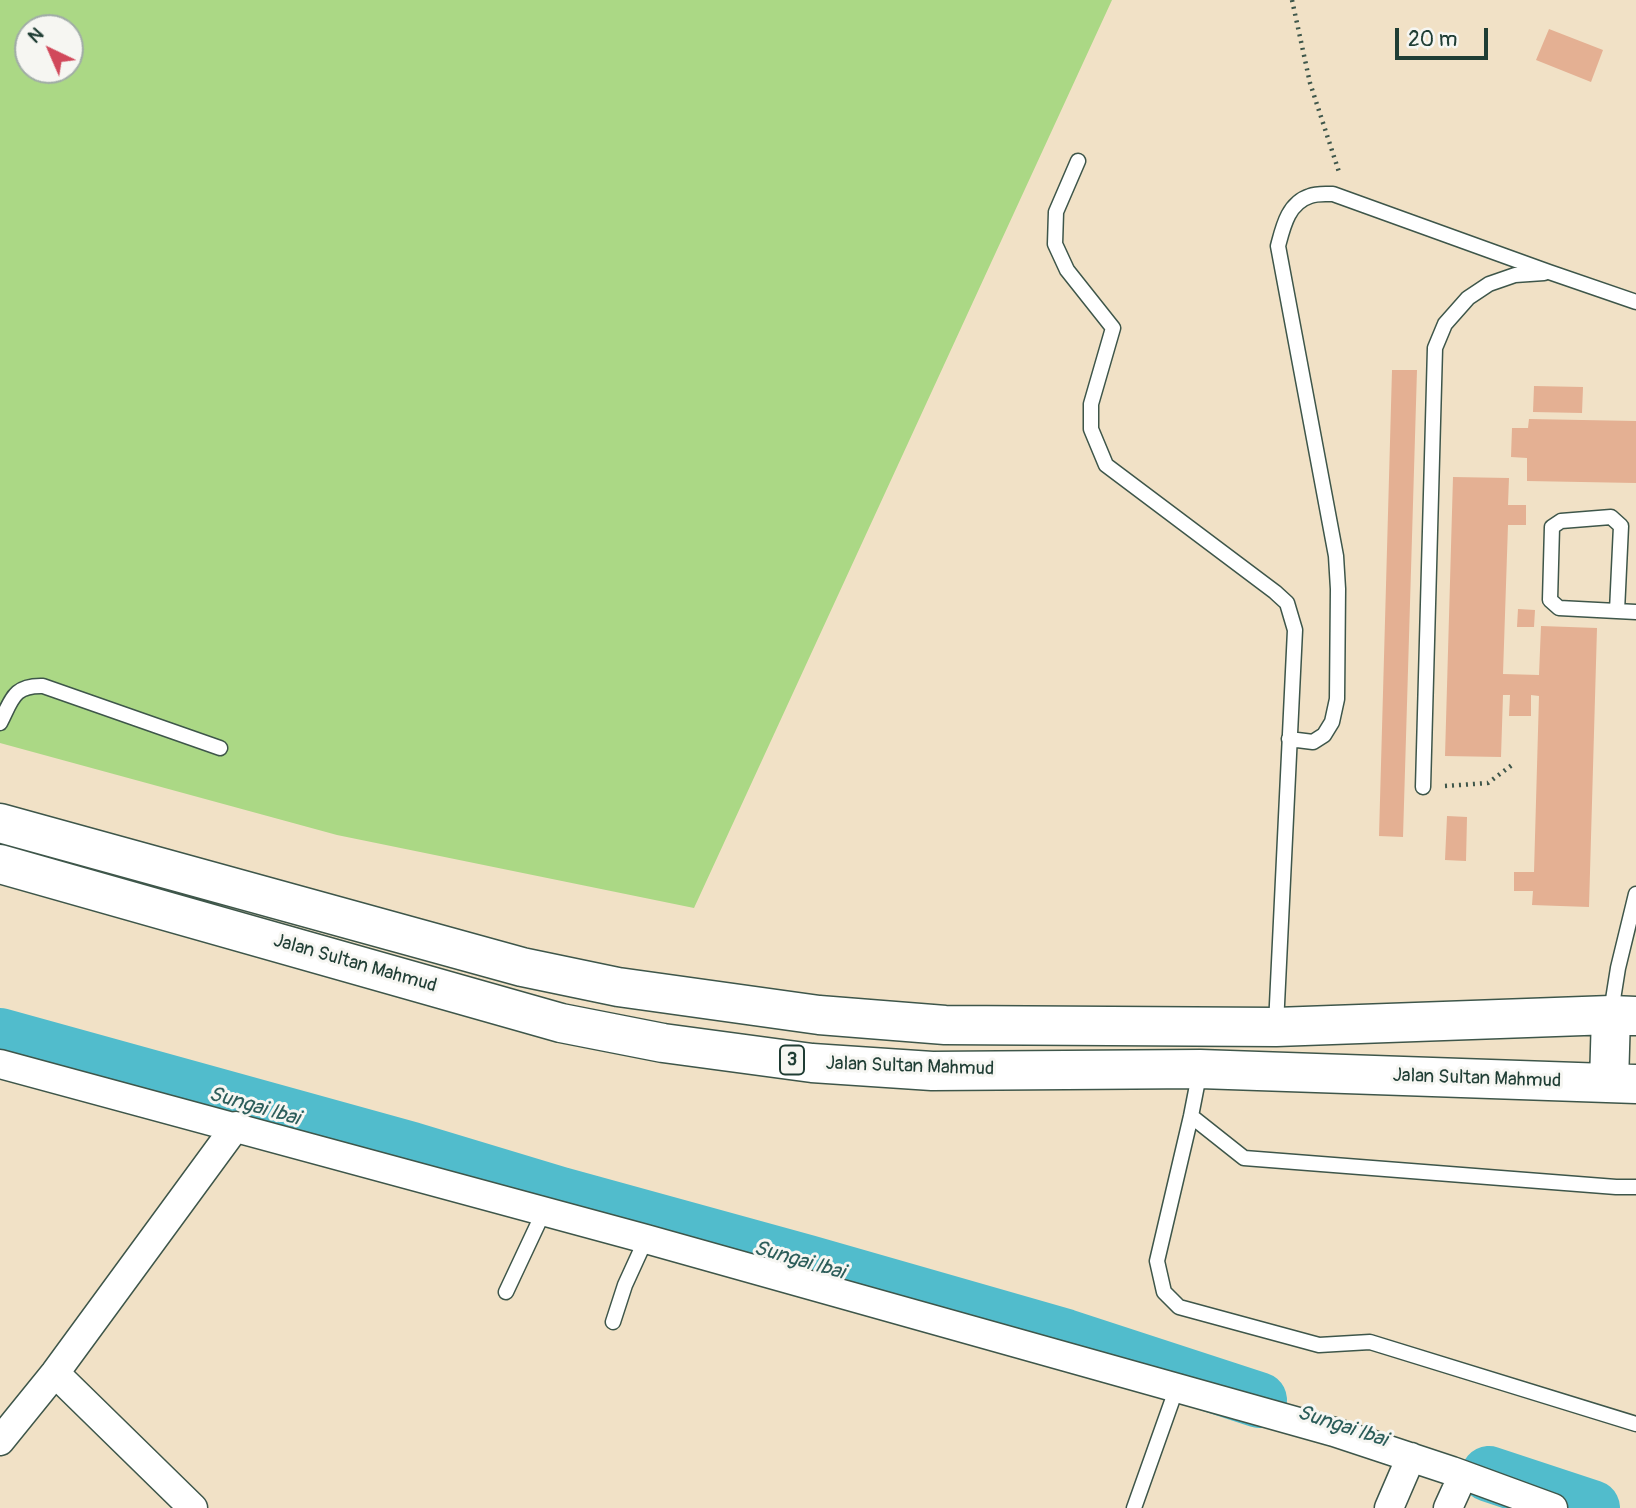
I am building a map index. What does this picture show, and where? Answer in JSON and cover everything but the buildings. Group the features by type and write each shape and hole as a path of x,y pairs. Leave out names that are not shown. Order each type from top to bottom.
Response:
{"highway":[{"path":"0,823 522,967 618,987 819,1015 945,1025 1276,1027 1623,1015 1623,1084"},
{"name":"Jalan Sultan Mahmud","path":"0,864 561,1023 663,1043 812,1063 932,1071 1200,1069 1623,1084"}],"street":[{"path":"0,1064 236,1126 1177,1387 1334,1432 1553,1508"},
{"path":"0,1441 55,1373 236,1126"},
{"path":"55,1373 193,1508"},
{"path":"1388,1508 1411,1457"},
{"path":"1448,1508 1458,1473"}],"lane":[{"path":"1078,161 1056,212 1055,244 1067,270 1113,328 1091,404 1091,429 1106,465 1275,592 1287,603 1295,629 1276,1027"},
{"path":"1289,739 1313,742 1324,735 1332,722 1337,699 1336,556 1278,246 1283,223 1294,206 1310,196 1333,194 1636,302"},
{"path":"1423,787 1435,348 1445,324 1468,298 1489,284 1515,275 1549,272"},
{"path":"1617,611 1621,526 1611,517 1561,521 1552,527 1550,600 1559,608 1636,612"},
{"path":"0,724 14,695 28,685 43,686 220,748"},
{"path":"1623,1015 1618,968 1630,944 1636,894"},
{"path":"1200,1069 1157,1261 1164,1292 1179,1307 1320,1345 1370,1342 1636,1424"},
{"path":"1191,1116 1244,1158 1636,1187"},
{"path":"506,1292 544,1211"},
{"path":"613,1322 625,1285 646,1239"},
{"path":"1134,1508 1177,1387"}],"path":[{"path":"1292,0 1310,83 1348,200"},
{"path":"1423,787 1488,783 1512,765"}],"green space":[{"path":"0,0 1112,0 694,908 337,835 0,743"}],"waterway":[{"name":"Sungai Ibai","path":"0,1036 412,1150 561,1195 1066,1337 1259,1400"},
{"name":"Sungai Ibai","path":"1489,1474 1592,1508"}]}
